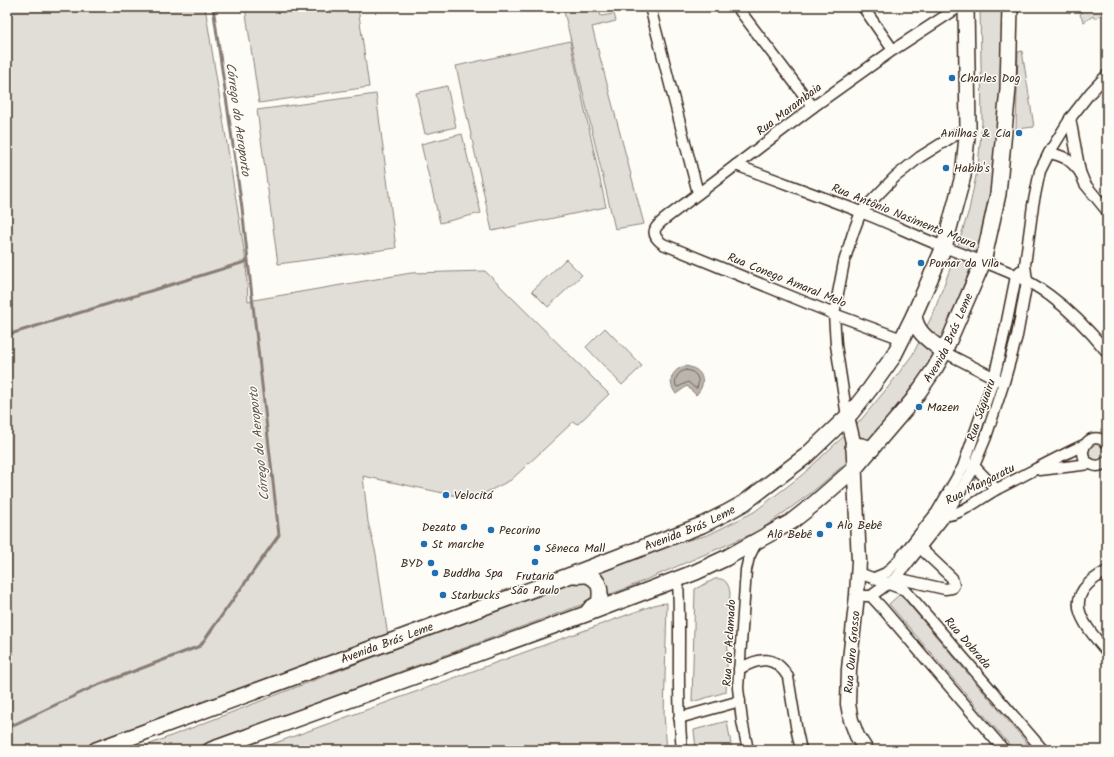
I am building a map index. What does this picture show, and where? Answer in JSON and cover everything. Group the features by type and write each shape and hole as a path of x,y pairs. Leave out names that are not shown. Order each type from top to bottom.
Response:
{"main road":[{"name":"Avenida Brás Leme","path":"96,750 676,535 726,513 744,503 800,460 847,417 870,389 893,357 914,315 944,247 963,176 968,127 966,7"},
{"name":"Avenida Brás Leme","path":"212,750 678,580 726,558 791,522 855,468 913,400 935,368 944,352 983,262 998,194 1008,89 1009,11"},
{"path":"914,315 916,325 921,334 944,352"},
{"path":"853,445 872,449"},
{"path":"571,575 589,575 594,579 599,587 600,597 598,603 586,614"}],"street":[{"path":"650,7 698,194"},
{"path":"737,7 813,107"},
{"path":"863,7 892,50"},
{"name":"Rua Marambaia","path":"663,244 657,240 655,236 656,227 813,107 892,50 959,7"},
{"name":"Rua Ságuairu","path":"864,596 892,581 917,544 960,474 970,464 986,437 1017,336 1027,281 1025,265 1033,205 1040,171 1070,118 1107,75"},
{"path":"1070,118 1080,172 1085,184 1107,212"},
{"path":"847,417 836,345 834,314 844,262 853,233 862,212 895,177 920,157 968,127"},
{"path":"1049,153 1061,155 1071,161 1080,172"},
{"name":"Rua Antônio Nasimento Moura","path":"736,165 862,212 1027,281 1065,307 1086,327 1107,352"},
{"name":"Rua Conego Amaral Melo","path":"663,244 834,314 902,339"},
{"name":"Rua Ságuairu","path":"874,578 889,570 946,516 968,479 970,464 994,378 1016,276 1025,265"},
{"path":"944,352 1004,382"},
{"name":"Rua Ouro Grosso","path":"847,417 853,445 859,573 864,596 849,670 848,704 851,720 857,736 866,750"},
{"path":"1103,440 1107,432"},
{"name":"Rua Mangaratu","path":"937,512 946,516 967,508 996,489 1067,452 1084,445 1088,441 1103,440"},
{"path":"1084,445 1083,456 1090,464"},
{"name":"Rua Mangaratu","path":"1034,470 1090,464 1095,466 1107,462"},
{"path":"970,464 996,489"},
{"name":"Rua do Aclamado","path":"748,750 742,721 738,688 746,570 749,557 758,540"},
{"path":"892,581 945,589 952,588 954,585 952,578 917,544"},
{"path":"1107,571 1091,580 1086,586 1080,598 1079,605 1082,620 1107,652"},
{"name":"Rua Dobrada","path":"859,573 874,578 892,581 906,590 1042,750"},
{"path":"678,580 680,669 679,718 682,750"},
{"path":"864,596 1004,750"},
{"path":"739,669 760,660 770,660 778,663 784,669 788,677 801,750"},
{"path":"679,718 740,701"}],"shaded area":[{"path":"7,7 205,7 246,262 248,301 411,273 485,271 609,394 578,424 573,422 511,480 475,498 462,497 363,476 368,522 376,554 388,637 244,692 83,750 7,750"},
{"path":"245,7 358,7 369,87 259,103"},
{"path":"563,7 598,7 601,16 614,14 616,21 592,27 644,224 615,229"},
{"path":"980,7 1003,7 997,162 977,251 937,352 874,439 811,493 759,531 627,588 188,750 135,750 502,607 661,547 708,535 754,512 802,475 860,421 889,386 913,354 933,314 953,261 969,210 978,166 982,122"},
{"path":"1079,7 1086,10 1089,7 1100,7 1103,13 1095,19 1093,16 1084,22 1080,15 1082,12 1076,10"},
{"path":"570,41 606,207 492,231 456,66"},
{"path":"1022,51 1034,127 1016,129 1018,52"},
{"path":"447,86 456,127 425,134 416,93"},
{"path":"376,94 396,248 278,264 257,110"},
{"path":"462,134 481,213 440,223 421,144"},
{"path":"566,259 582,275 548,307 532,291"},
{"path":"605,328 642,366 622,385 586,347"},
{"path":"1096,443 1102,446 1105,452 1102,458 1096,461 1090,458 1087,452 1090,446"},
{"path":"715,579 724,580 729,587 730,593 726,692 692,702 695,589"},
{"path":"900,594 1033,750 1014,750 889,604"},
{"path":"667,603 664,715 667,750 256,750 657,604"},
{"path":"727,721 732,750 696,750 694,730"}],"water":[{"path":"685,366 696,370 702,377 702,386 696,395 687,386 676,394 673,390 671,381 674,373 676,370"}],"waterway":[{"name":"Córrego do Aeroporto","path":"7,728 95,686 200,646 279,535 242,208 213,7"},
{"path":"7,335 248,261"}],"place":[{"name":"Charles Dog","path":"952,78"},
{"name":"Anilhas & Cia","path":"1019,133"},
{"name":"Habib's","path":"946,168"},
{"name":"Pomar da Vila","path":"921,263"},
{"name":"Mazen","path":"919,407"},
{"name":"Velocitá","path":"446,495"},
{"name":"Alo Bebê","path":"829,525"},
{"name":"Dezato","path":"464,527"},
{"name":"Pecorino","path":"491,530"},
{"name":"Alô Bebê","path":"820,534"},
{"name":"St marche","path":"424,544"},
{"name":"Sêneca Mall","path":"537,548"},
{"name":"Frutaria São Paulo","path":"535,562"},
{"name":"BYD","path":"431,563"},
{"name":"Buddha Spa","path":"435,573"},
{"name":"Starbucks","path":"443,595"}]}
